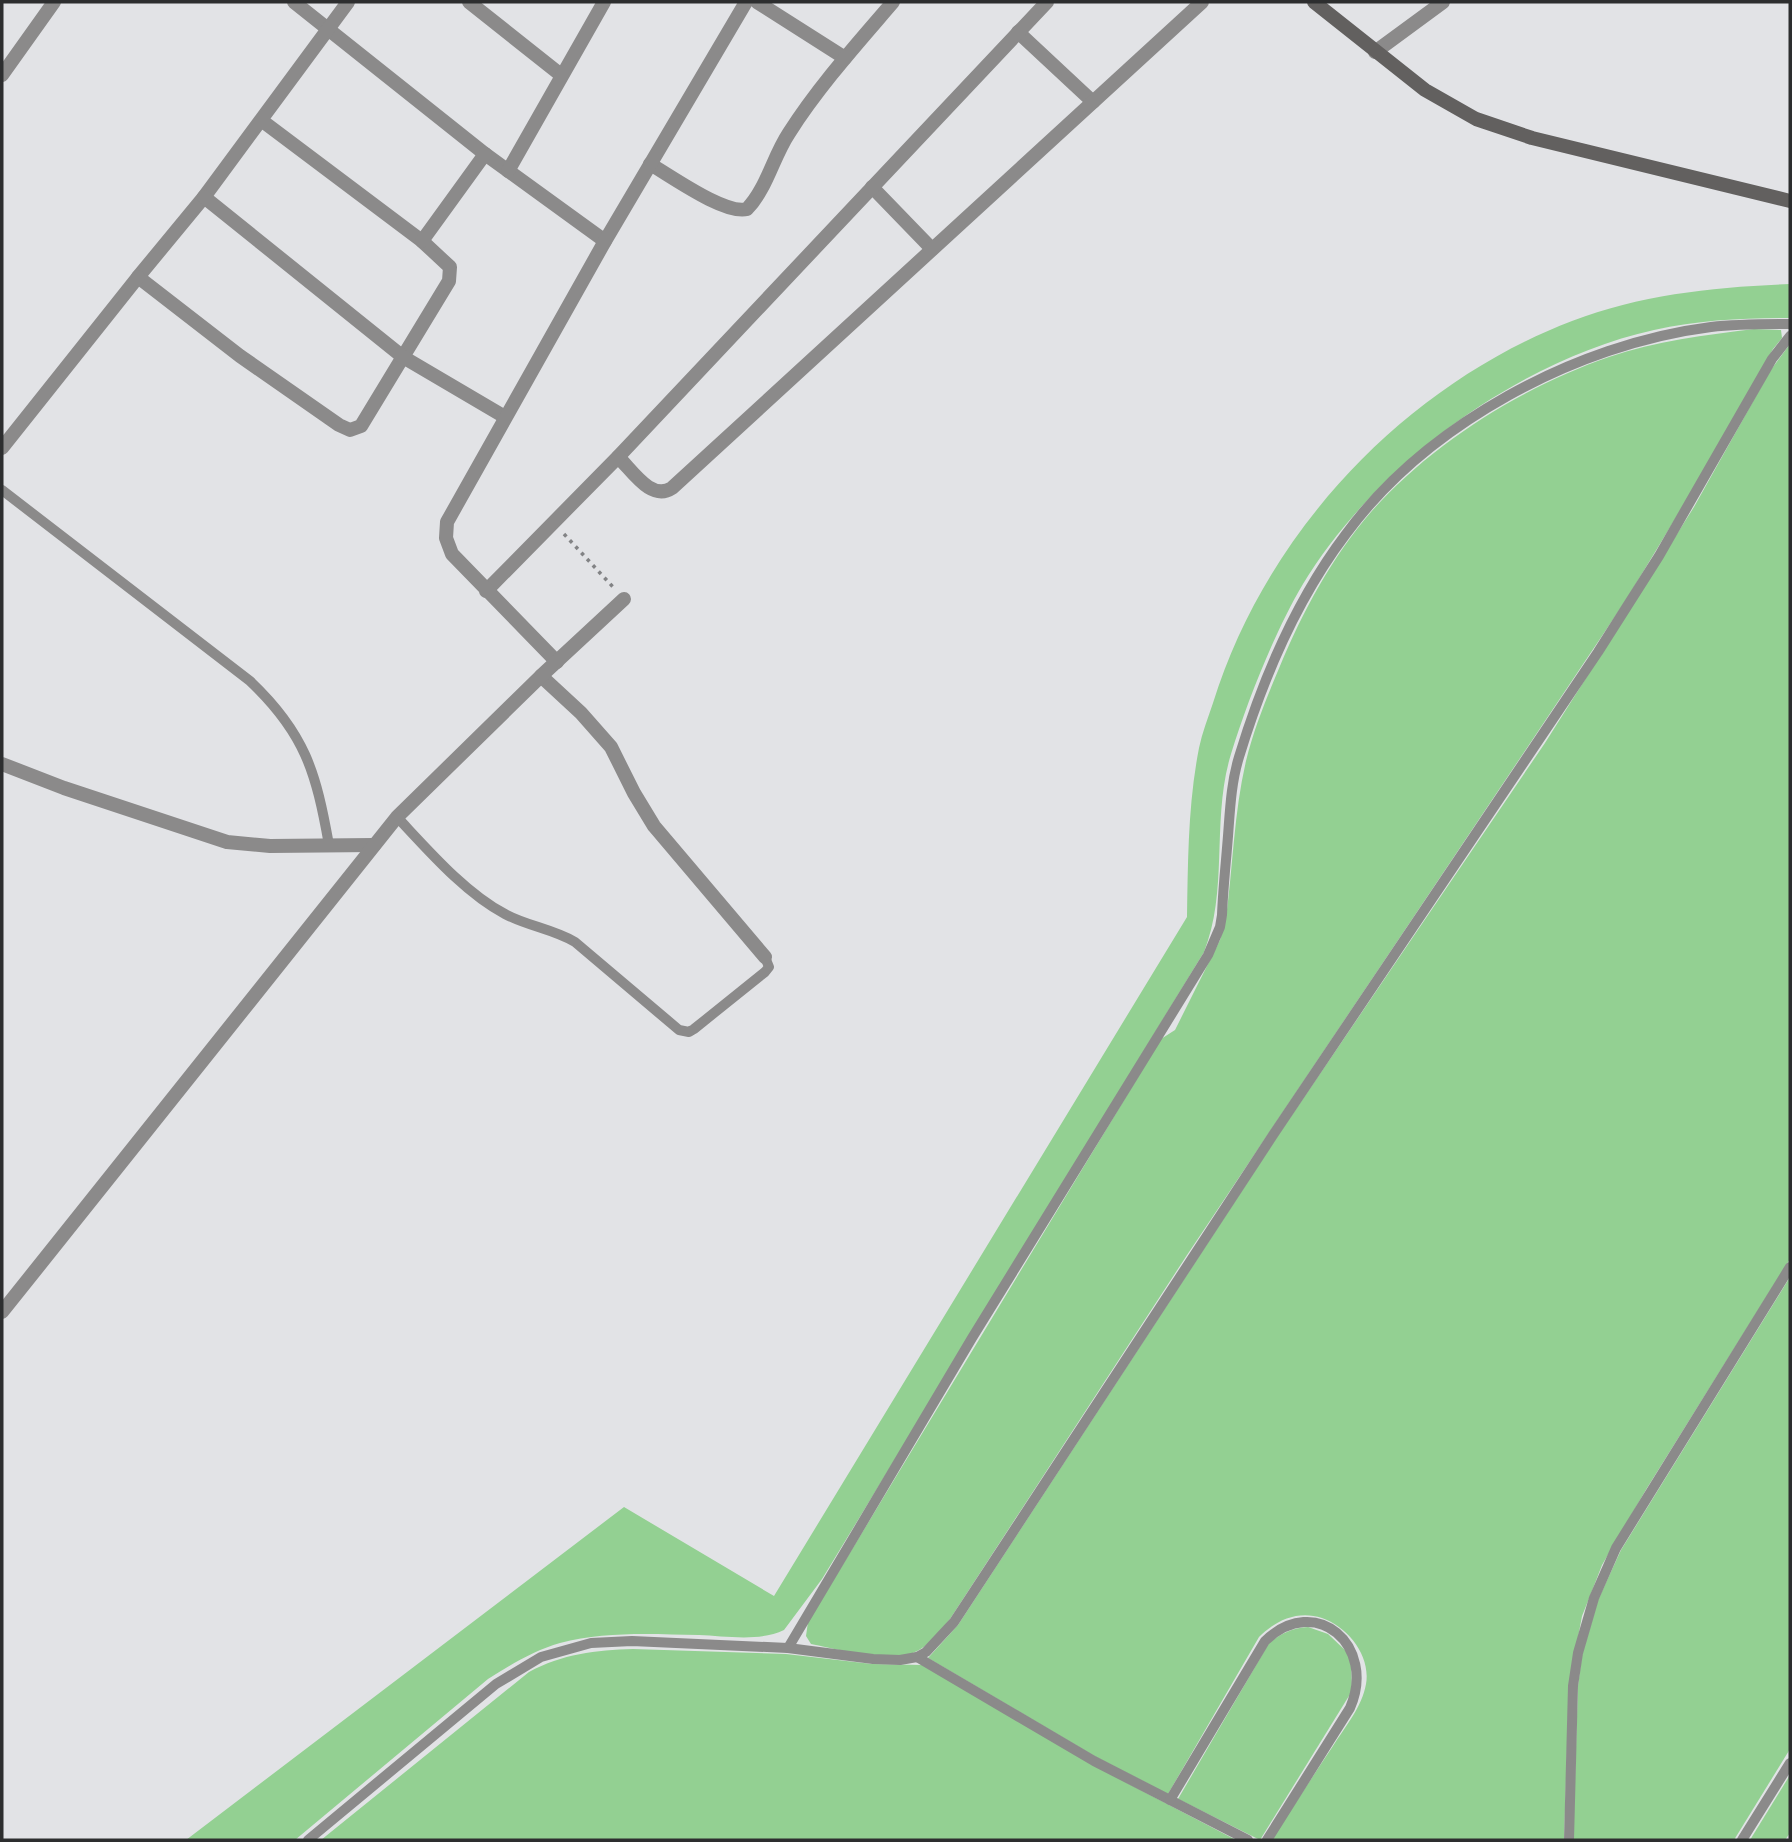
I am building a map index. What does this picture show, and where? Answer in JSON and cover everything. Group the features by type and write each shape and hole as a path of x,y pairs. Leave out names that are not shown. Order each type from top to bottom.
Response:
{"street":[{"path":"2,75 54,2"},
{"path":"294,2 485,155 605,241"},
{"path":"2,448 204,197 348,2"},
{"path":"469,2 561,75"},
{"path":"508,172 604,2"},
{"path":"556,662 452,554 447,546 446,530 450,514 605,241 746,2"},
{"path":"757,2 845,58"},
{"path":"650,164 718,203 737,210 747,209 759,192 787,135 845,58 893,2"},
{"path":"486,592 618,457 1047,2"},
{"path":"618,457 652,491 668,491 1202,2"},
{"path":"1314,2 1425,90 1450,105 1504,129 1790,201"},
{"path":"1375,52 1443,2"},
{"path":"1018,32 1093,102"},
{"path":"138,277 240,356 346,429 355,430 361,426 450,277 448,263 261,120"},
{"path":"422,241 485,155"},
{"path":"872,187 932,249"},
{"path":"204,197 403,357 505,416"},
{"path":"2,1312 397,817 624,599"},
{"path":"541,676 581,713 611,747 654,826 765,957"},
{"path":"2,764 64,788 227,842 270,846 374,845"}],"lane":[{"path":"788,1648 972,1338 1208,955 1220,928 1231,799 1239,758 1258,699 1294,618 1327,560 1347,532 1413,462 1436,444 1512,395 1559,370 1608,351 1656,337 1710,327 1790,324"},
{"path":"308,1840 496,1684 541,1657 567,1648 612,1641 788,1648 891,1661 917,1657 936,1643 954,1622 1265,1147 1598,652 1659,556 1772,359 1790,335"},
{"path":"2,490 250,681 269,699 287,721 311,767 320,793 329,845"},
{"path":"397,817 451,873 483,899 503,914 575,942 679,1030 689,1032 694,1029 765,972 769,967 765,957"},
{"path":"1569,1840 1573,1686 1578,1653 1594,1598 1616,1548 1790,1267"},
{"path":"1170,1800 1265,1641 1277,1629 1295,1623 1320,1625 1345,1641 1355,1657 1357,1693 1266,1840"},
{"path":"917,1657 1094,1761 1248,1840"},
{"path":"1742,1840 1790,1763"}],"path":[{"path":"563,534 624,599"}],"green space":[{"path":"1790,284 1790,318 1722,320 1654,330 1603,345 1552,366 1502,392 1454,424 1410,459 1369,498 1333,540 1303,584 1282,623 1253,690 1231,754 1222,804 1216,904 1204,952 822,1579 784,1630 753,1637 611,1635 577,1639 551,1646 523,1658 488,1679 295,1840 186,1840 624,1507 774,1596 1187,917 1191,811 1195,769 1203,731 1237,640 1268,580 1306,524 1350,472 1399,425 1453,384 1511,349 1572,321 1625,304 1707,290"},
{"path":"1754,329 1781,330 1782,338 1773,349 1727,433 1626,600 1187,1255 950,1619 928,1644 908,1654 881,1656 811,1644 806,1636 808,1622 1161,1039 1175,1030 1220,940 1226,918 1239,800 1253,737 1270,689 1298,625 1344,547 1371,512 1422,463 1480,420 1512,401 1576,369 1626,351 1681,339"},
{"path":"1790,344 1790,1259 1602,1565 1582,1616 1569,1686 1564,1840 1271,1840 1352,1716 1364,1692 1367,1673 1361,1653 1349,1635 1332,1622 1313,1616 1296,1616 1280,1621 1259,1637 1168,1794 1096,1757 928,1658 958,1625 1277,1137 1545,743 1694,507 1770,371"},
{"path":"1790,1277 1790,1749 1734,1840 1573,1840 1578,1686 1582,1655 1598,1600 1621,1550"},
{"path":"1308,1627 1328,1634 1346,1651 1351,1660 1352,1691 1260,1840 1178,1799 1269,1643 1287,1632"},
{"path":"633,1649 786,1654 872,1664 922,1665 1129,1784 1236,1840 321,1840 529,1672 580,1654"},
{"path":"1790,1775 1790,1833 1785,1840 1750,1840"}]}
